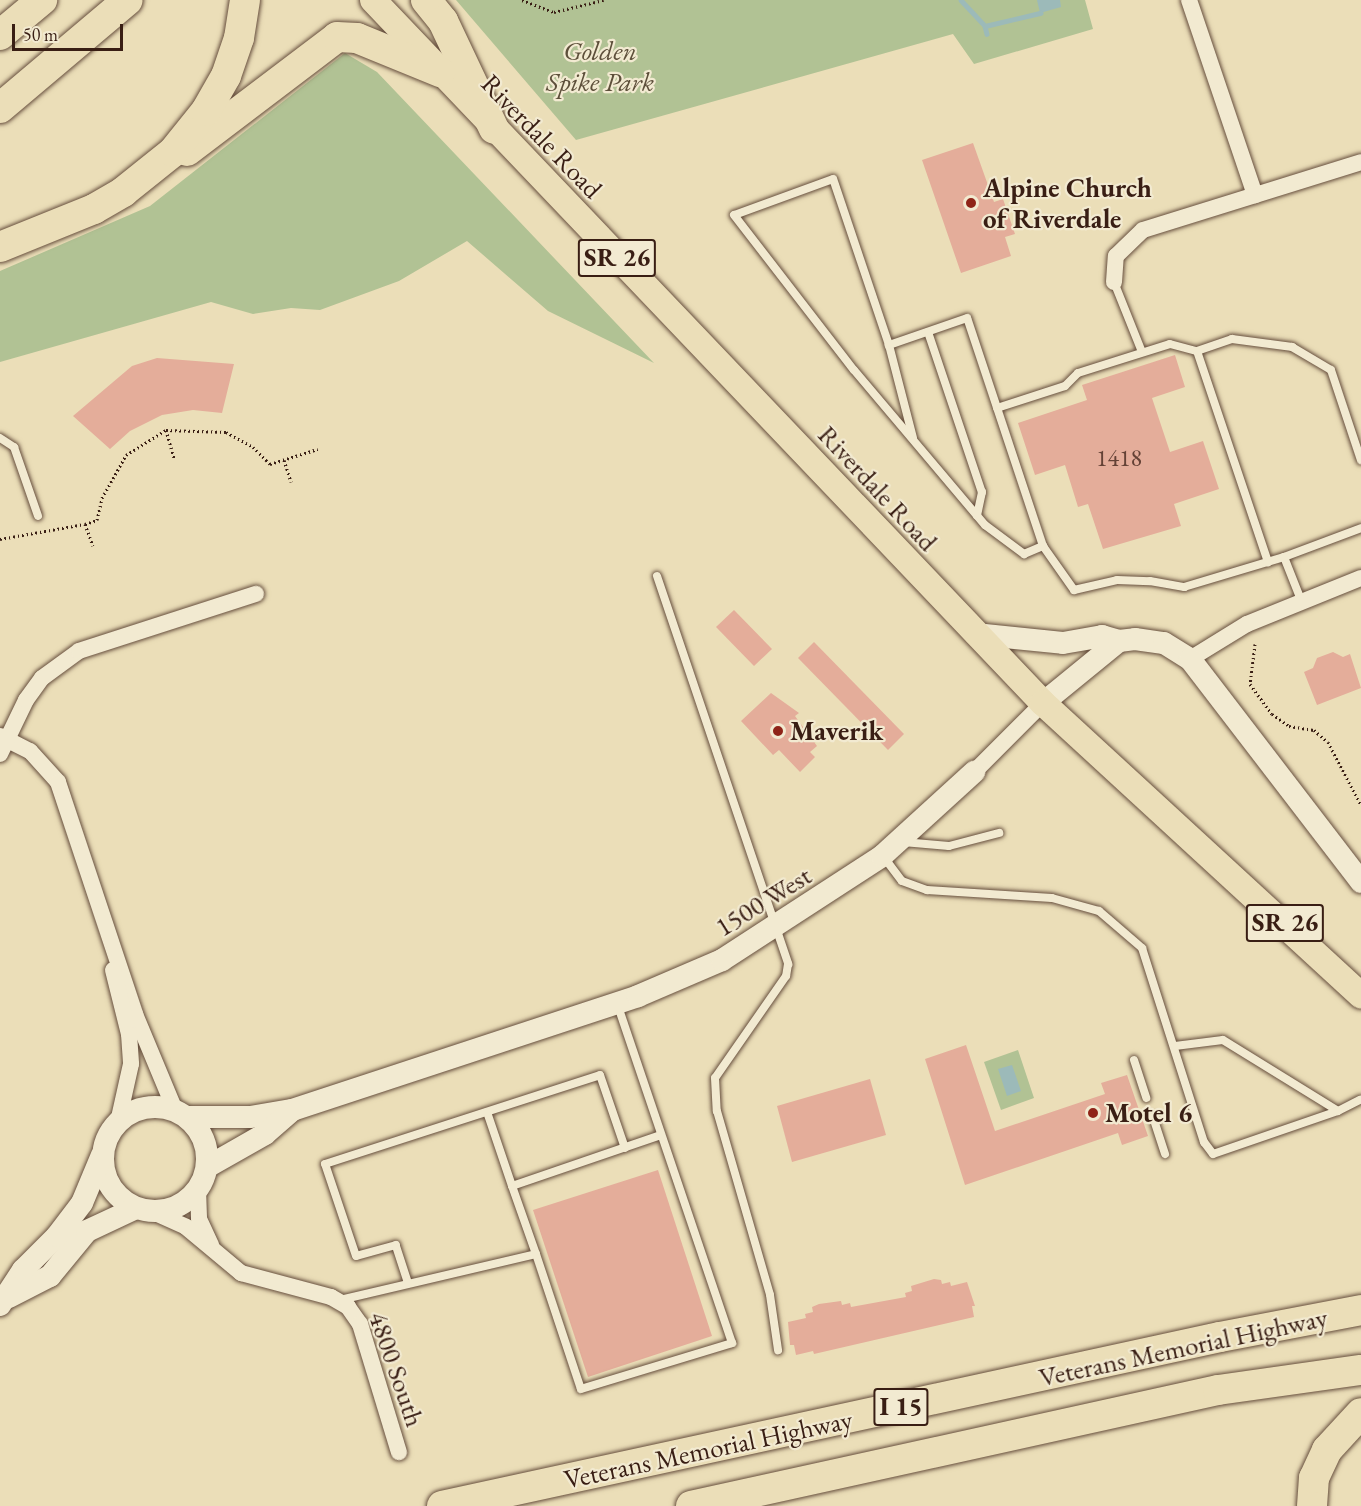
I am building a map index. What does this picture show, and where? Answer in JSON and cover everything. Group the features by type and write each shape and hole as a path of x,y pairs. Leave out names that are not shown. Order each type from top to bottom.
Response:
{"highway":[{"path":"0,35 42,0"},
{"path":"0,108 128,0"},
{"path":"153,170 191,133 213,100 235,51 245,0"},
{"path":"426,0 443,21 494,129"},
{"path":"0,246 94,209 153,170 194,147 337,37 357,38 440,72"},
{"name":"Veterans Memorial Highway","path":"442,1506 1220,1337 1361,1310"},
{"name":"Veterans Memorial Highway","path":"691,1506 1218,1390 1361,1370"},
{"path":"1312,1506 1314,1478 1327,1450 1361,1413"}],"main road":[{"name":"Riverdale Road","path":"373,0 1043,703 1361,995"}],"street":[{"path":"1189,0 1255,195"},
{"path":"1114,282 1116,256 1143,230 1361,162"},
{"path":"1190,659 1247,624 1301,600 1361,578"},
{"path":"4,1301 50,1276 87,1231 144,1210 186,1202 198,1189 207,1167 204,1139 181,1113 135,1014 113,942 58,782 30,751 2,743 26,700 42,678 79,651 256,594"},
{"path":"975,634 1063,642 1102,636 1119,641 1135,639 1164,643 1190,659 1361,882"},
{"name":"1500 West","path":"181,1113 250,1117 292,1110 616,1003 722,960 775,928 891,849 974,772 1043,703 1119,641"},
{"path":"4,1301 23,1270 57,1236 82,1203 118,1122 131,1064 129,1034 113,974 113,942"},
{"path":"118,1122 145,1107 181,1113"},
{"name":"1500 West","path":"207,1167 265,1134 292,1110"},
{"path":"103,1152 110,1186 144,1210"},
{"name":"4800 South","path":"198,1189 199,1219 214,1251"},
{"name":"4800 South","path":"144,1210 175,1220 241,1273 338,1301 348,1307 360,1324 399,1452"}],"lane":[{"path":"914,441 889,345 833,179 734,215 914,441 977,515 1024,554 1043,546"},
{"path":"1114,282 1142,352"},
{"path":"889,345 967,318 1043,546 1074,590 1117,580 1150,581 1184,587 1284,557 1361,528"},
{"path":"928,332 982,492 977,515"},
{"path":"997,408 1065,386 1078,373 1170,344 1197,351 1232,339 1292,347 1331,370 1361,460"},
{"path":"1197,351 1268,562"},
{"path":"0,438 14,447 38,516"},
{"path":"1284,557 1301,600"},
{"path":"657,576 775,928 786,953 786,976 715,1078 717,1111 770,1295 778,1350"},
{"path":"999,833 949,846 891,849 902,881 927,890 1052,898 1099,911 1142,948 1204,1142 1213,1154 1338,1111 1360,1100"},
{"path":"487,1112 581,1389 732,1343 616,1003"},
{"path":"1174,1046 1223,1040 1338,1111"},
{"path":"1134,1060 1146,1098"},
{"path":"408,1283 396,1245 356,1256 325,1164 600,1075 625,1148"},
{"path":"1153,1117 1165,1154"},
{"path":"512,1186 661,1135"},
{"path":"338,1301 536,1254"}],"path":[{"path":"522,0 554,12 604,0"},
{"path":"166,430 174,458"},
{"path":"0,539 86,524 97,520 102,498 126,455 166,430 226,432 253,447 270,464 318,449"},
{"path":"284,460 291,482"},
{"path":"86,524 93,546"},
{"path":"1255,644 1250,684 1272,714 1289,726 1314,730 1328,742 1361,805"}],"green space":[{"name":"Golden Spike Park","path":"456,0 1085,0 1093,29 974,64 953,34 576,140"},
{"path":"345,53 377,72 654,363 548,311 467,241 399,281 320,310 291,308 253,314 211,302 0,362 0,271 150,206"},
{"path":"1018,1050 1034,1098 1001,1110 984,1062"}],"water":[{"path":"1037,0 1060,0 1061,7 1040,13"},
{"path":"1012,1065 1021,1091 1007,1096 998,1069"}],"building":[{"path":"973,143 994,202 1003,199 1015,234 1005,237 1011,256 961,273 922,160"},
{"path":"1175,355 1185,387 1152,398 1170,452 1203,441 1219,489 1174,504 1181,526 1103,549 1088,504 1078,507 1065,465 1035,475 1018,423 1087,400 1082,385"},
{"path":"157,358 234,364 222,413 193,410 162,415 130,431 110,449 73,416 132,366"},
{"name":"Maverik","path":"734,610 772,649 754,666 716,627"},
{"name":"Maverik","path":"814,642 904,734 888,750 798,658"},
{"path":"1333,652 1343,657 1350,654 1361,688 1317,705 1304,672 1313,668 1317,658"},
{"name":"Maverik","path":"771,693 799,713 795,716 817,746 810,752 815,757 800,772 779,750 773,755 741,721"},
{"name":"Motel 6","path":"966,1045 995,1131 1105,1094 1101,1083 1127,1075 1148,1136 1122,1145 1118,1133 965,1185 925,1059"},
{"path":"870,1079 886,1135 792,1162 777,1106"},
{"path":"658,1170 712,1336 588,1377 533,1210"},
{"path":"934,1279 941,1280 942,1284 950,1282 951,1286 967,1282 975,1306 972,1306 974,1317 814,1354 813,1351 796,1355 794,1345 790,1345 788,1322 806,1318 805,1314 813,1312 812,1307 841,1301 842,1305 850,1303 851,1307 906,1297 905,1293 912,1291 911,1286"}],"waterway":[{"path":"961,0 985,26 987,34"},
{"path":"985,26 1040,13"}],"place":[{"name":"Alpine Church of Riverdale","path":"971,203"},
{"name":"Maverik","path":"778,731"},
{"name":"Motel 6","path":"1093,1113"}]}
